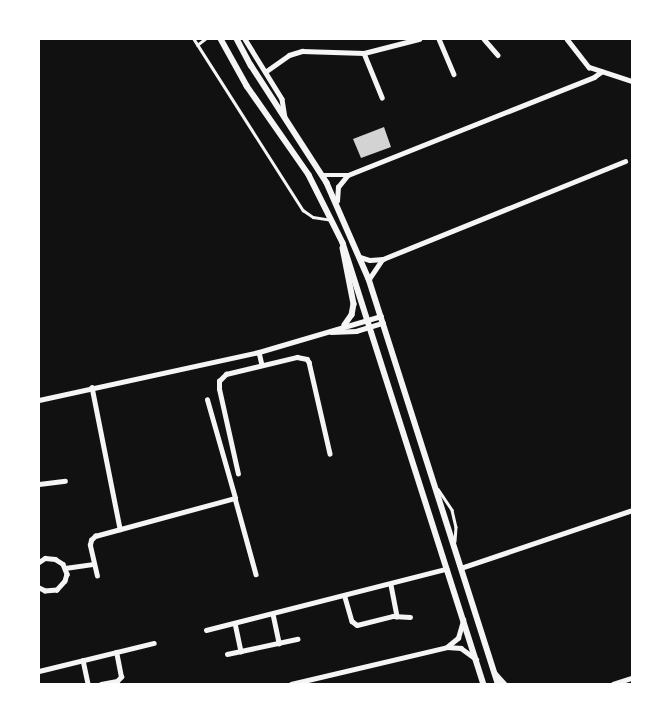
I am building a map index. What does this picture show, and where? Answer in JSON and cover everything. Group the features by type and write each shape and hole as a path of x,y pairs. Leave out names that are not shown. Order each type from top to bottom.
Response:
{"street":[{"path":"221,39 247,86 309,175 343,243 402,421 446,570 484,684"},
{"path":"237,39 322,175 336,201 369,279 498,684"},
{"path":"245,39 284,104 285,118"},
{"path":"265,72 289,55 302,51 364,53 419,39"},
{"path":"439,39 454,74"},
{"path":"484,39 498,55"},
{"path":"566,39 589,67 632,81"},
{"path":"364,53 382,97"},
{"path":"322,175 348,175 601,72"},
{"path":"360,257 370,260 383,259 625,162"},
{"path":"336,201 338,187 348,175"},
{"path":"343,243 344,258 354,304 352,316 346,325"},
{"path":"369,279 376,266 383,259"},
{"path":"39,400 259,352 381,316"},
{"path":"329,332 347,332 383,323"},
{"path":"259,352 262,366"},
{"path":"238,474 219,389 219,381 226,374 298,357 307,359 330,454"},
{"path":"92,387 120,529"},
{"path":"207,400 256,574"},
{"path":"39,484 65,481"},
{"path":"97,576 91,540 95,536 235,498"},
{"path":"461,568 632,510"},
{"path":"39,562 45,558 55,559 65,568 66,581 57,590 45,591 39,588"},
{"path":"65,568 94,564"},
{"path":"206,630 345,597 446,570"},
{"path":"391,585 397,616"},
{"path":"345,597 355,625 397,616 410,617"},
{"path":"273,614 279,643"},
{"path":"447,647 458,638 463,620"},
{"path":"235,622 241,651"},
{"path":"227,654 296,639"},
{"path":"39,671 154,643"},
{"path":"291,684 447,647 462,648 476,660"},
{"path":"116,652 122,684"},
{"path":"83,660 88,684"},
{"path":"495,673 504,684"},
{"path":"101,684 120,678"},
{"path":"612,684 632,678"}],"lane":[{"path":"194,39 300,206 313,217 333,221"},
{"path":"197,44 205,39"}],"building":[{"path":"384,127 391,147 361,158 353,139"}]}
